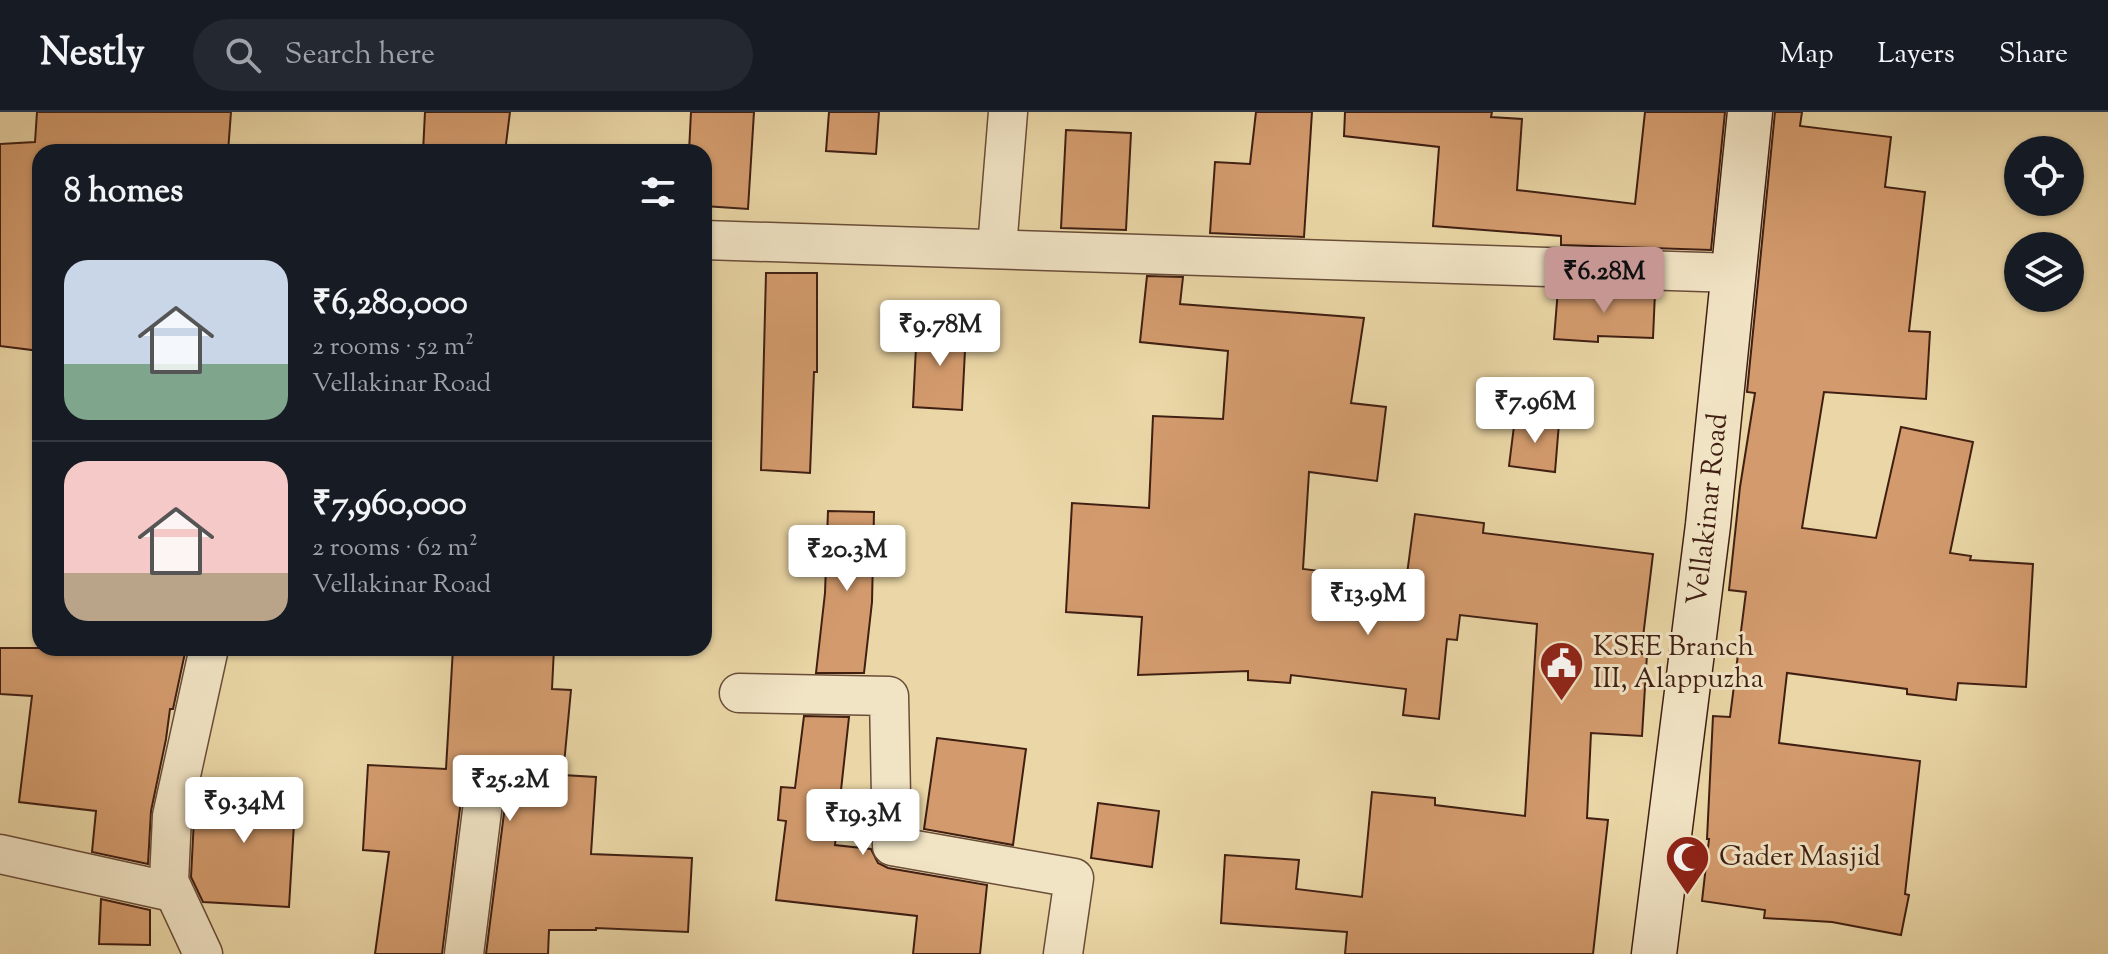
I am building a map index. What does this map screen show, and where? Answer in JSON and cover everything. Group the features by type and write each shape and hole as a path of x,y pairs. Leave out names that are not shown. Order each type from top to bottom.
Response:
{"main road":[{"name":"Vellakinar Road","path":"1654,954 1708,525 1750,112"}],"street":[{"path":"997,248 1008,112"},
{"path":"712,240 1734,273"},
{"path":"203,954 169,881 172,816 207,656"},
{"path":"739,693 889,696 892,846 1074,878 1063,954"},
{"path":"464,954 485,787"},
{"path":"0,854 172,892"}],"building":[{"path":"37,112 231,112 229,144 32,144 32,350 0,346 0,144 35,142"},
{"path":"425,112 510,112 506,144 423,144"},
{"path":"691,112 754,112 748,209 712,207 712,144 689,144"},
{"path":"829,112 879,112 876,154 826,151"},
{"path":"1256,112 1312,112 1304,237 1210,233 1215,162 1250,164"},
{"path":"1345,112 1492,112 1491,117 1522,119 1517,190 1635,204 1645,112 1725,112 1711,250 1561,245 1561,236 1433,226 1439,147 1344,136"},
{"path":"1775,112 1802,112 1800,126 1891,137 1885,187 1925,192 1909,331 1930,332 1926,399 1824,392 1802,528 1876,538 1901,427 1973,442 1950,553 1971,556 1970,560 2033,564 2026,687 1958,683 1956,700 1907,694 1907,689 1787,673 1779,743 1920,761 1905,894 1909,895 1901,935 1832,922 1764,918 1765,910 1702,901 1709,839 1713,716 1730,717 1746,592 1729,590 1740,487 1755,393 1747,392"},
{"path":"1066,130 1131,133 1126,230 1061,228"},
{"path":"766,273 817,273 817,372 814,372 810,473 761,470"},
{"path":"1147,276 1183,277 1180,304 1364,318 1351,403 1386,407 1377,481 1309,472 1303,569 1406,582 1415,514 1484,523 1483,533 1653,554 1641,654 1647,654 1642,736 1591,733 1587,818 1608,820 1593,954 1345,954 1347,932 1221,923 1225,855 1299,860 1296,889 1362,897 1372,792 1435,798 1435,805 1525,816 1537,624 1460,615 1457,640 1447,639 1439,719 1403,715 1406,689 1291,675 1290,683 1248,680 1248,671 1138,675 1142,617 1066,612 1072,503 1149,508 1153,416 1223,419 1228,351 1140,342"},
{"path":"1558,289 1655,292 1653,338 1598,336 1598,342 1554,339"},
{"path":"917,327 966,330 962,410 913,407"},
{"path":"1515,418 1559,423 1555,472 1509,466"},
{"path":"828,511 874,512 872,602 864,673 816,673 825,593"},
{"path":"0,648 32,648 32,656 184,656 173,709 170,709 151,811 148,864 92,852 96,811 19,802 32,696 0,694"},
{"path":"453,656 554,656 552,689 571,690 563,775 596,777 591,854 692,858 688,932 596,928 549,930 548,954 486,954 507,790 499,770 487,765 476,767 468,773 463,784 442,954 375,954 389,852 363,850 368,765 446,769"},
{"path":"804,716 849,717 835,845 871,849 878,863 888,868 987,885 980,954 913,954 917,916 776,900 786,821 778,820 781,787 795,788"},
{"path":"937,738 1026,749 1013,845 924,829"},
{"path":"201,784 296,790 289,907 203,902 191,877 194,819"},
{"path":"1098,803 1159,811 1152,867 1091,858"},
{"path":"101,899 150,910 150,945 99,944"}],"place":[{"name":"KSFE Branch III, Alappuzha","path":"1562,703"},
{"name":"Gader Masjid","path":"1688,897"}]}
